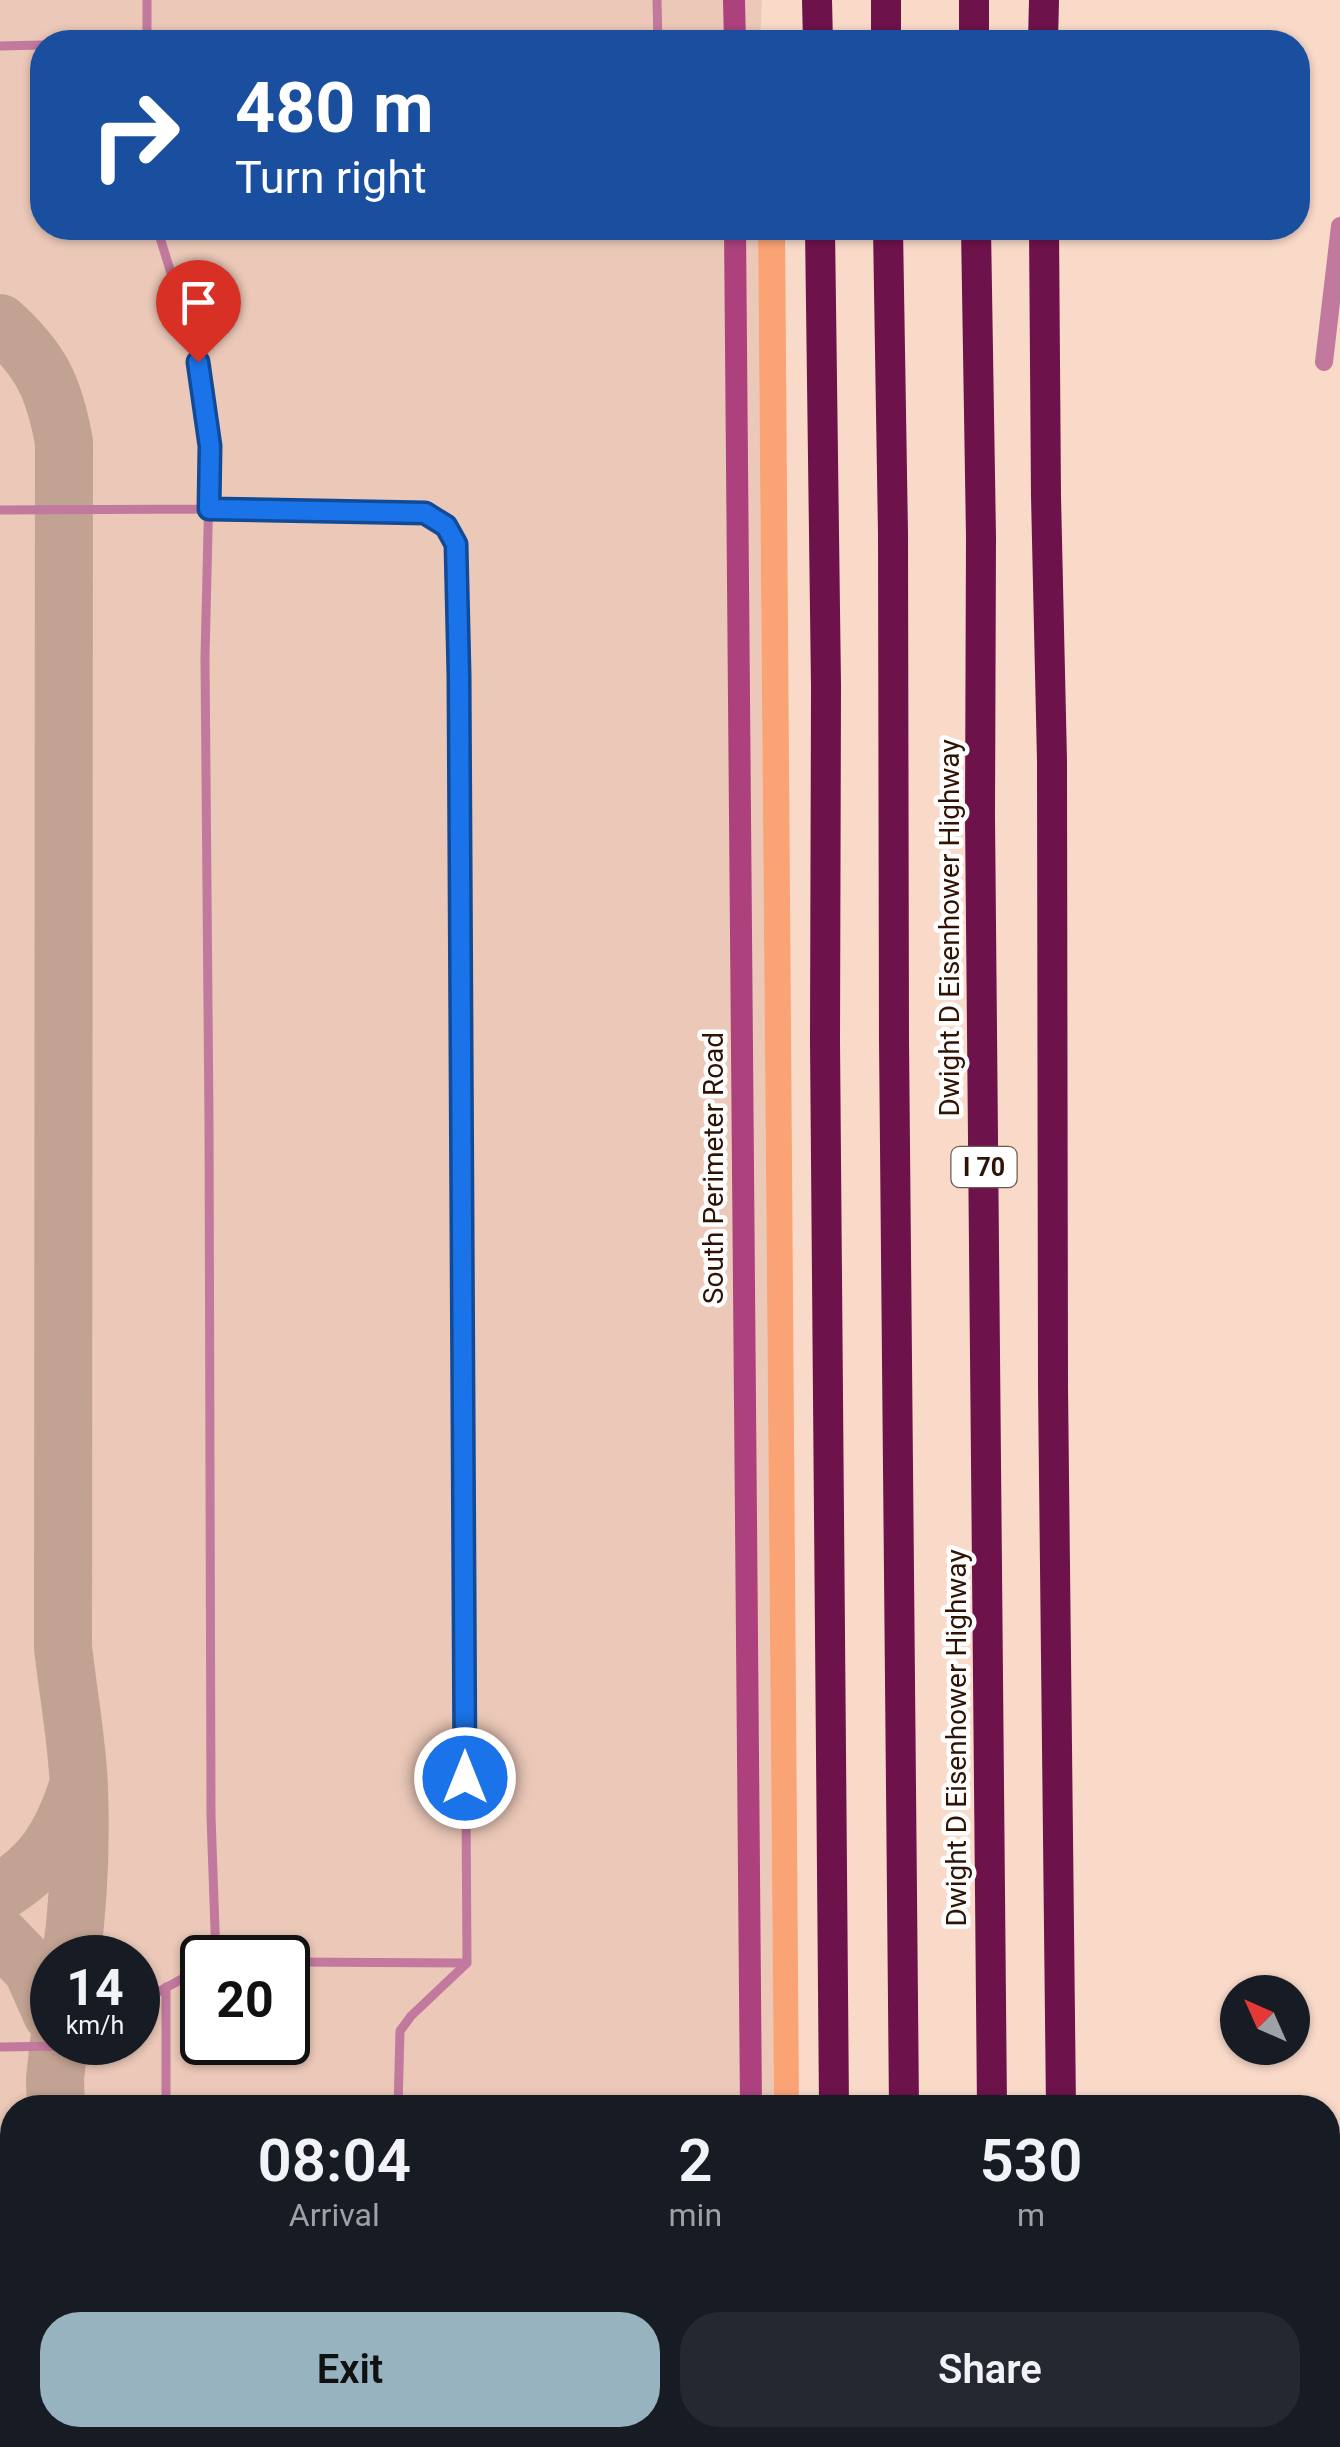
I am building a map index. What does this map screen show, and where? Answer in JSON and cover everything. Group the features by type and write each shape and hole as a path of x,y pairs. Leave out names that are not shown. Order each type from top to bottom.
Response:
{"highway":[{"path":"818,0 818,30"},
{"path":"886,0 886,30"},
{"path":"974,0 974,30"},
{"path":"1043,30 1044,0"},
{"path":"820,240 834,2095"},
{"name":"Dwight D Eisenhower Highway","path":"888,240 904,2095"},
{"name":"Dwight D Eisenhower Highway","path":"976,240 992,2095"},
{"path":"1044,240 1062,2095"}],"street":[{"path":"734,0 734,30"},
{"path":"1324,362 1340,226"},
{"name":"South Perimeter Road","path":"736,240 751,2095"}],"lane":[{"path":"147,0 148,30"},
{"path":"657,0 658,30"},
{"path":"0,46 30,46"},
{"path":"161,240 198,362 210,446 205,658 211,1816 215,1935"},
{"path":"0,510 425,513 446,526 456,544 467,1963 400,2031 398,2095"},
{"path":"310,1962 467,1963"},
{"path":"160,1990 180,1980"},
{"path":"166,1987 166,2095"},
{"path":"0,2047 30,2047"}],"shaded area":[{"path":"0,0 762,0 761,30 30,30 30,240 758,240 774,2095 0,2095"},
{"path":"758,240 785,240 799,2095 774,2095"}],"taxiway":[{"path":"0,323 26,349 44,376 56,405 64,442 63,1647 79,1787 74,1935"},
{"path":"0,1892 48,1850 76,1792"},
{"path":"0,1936 30,1967"},
{"path":"56,2095 57,2065"}],"route":[{"path":"198,362 210,446 209,509 425,513 446,526 456,544 465,1778"}]}
